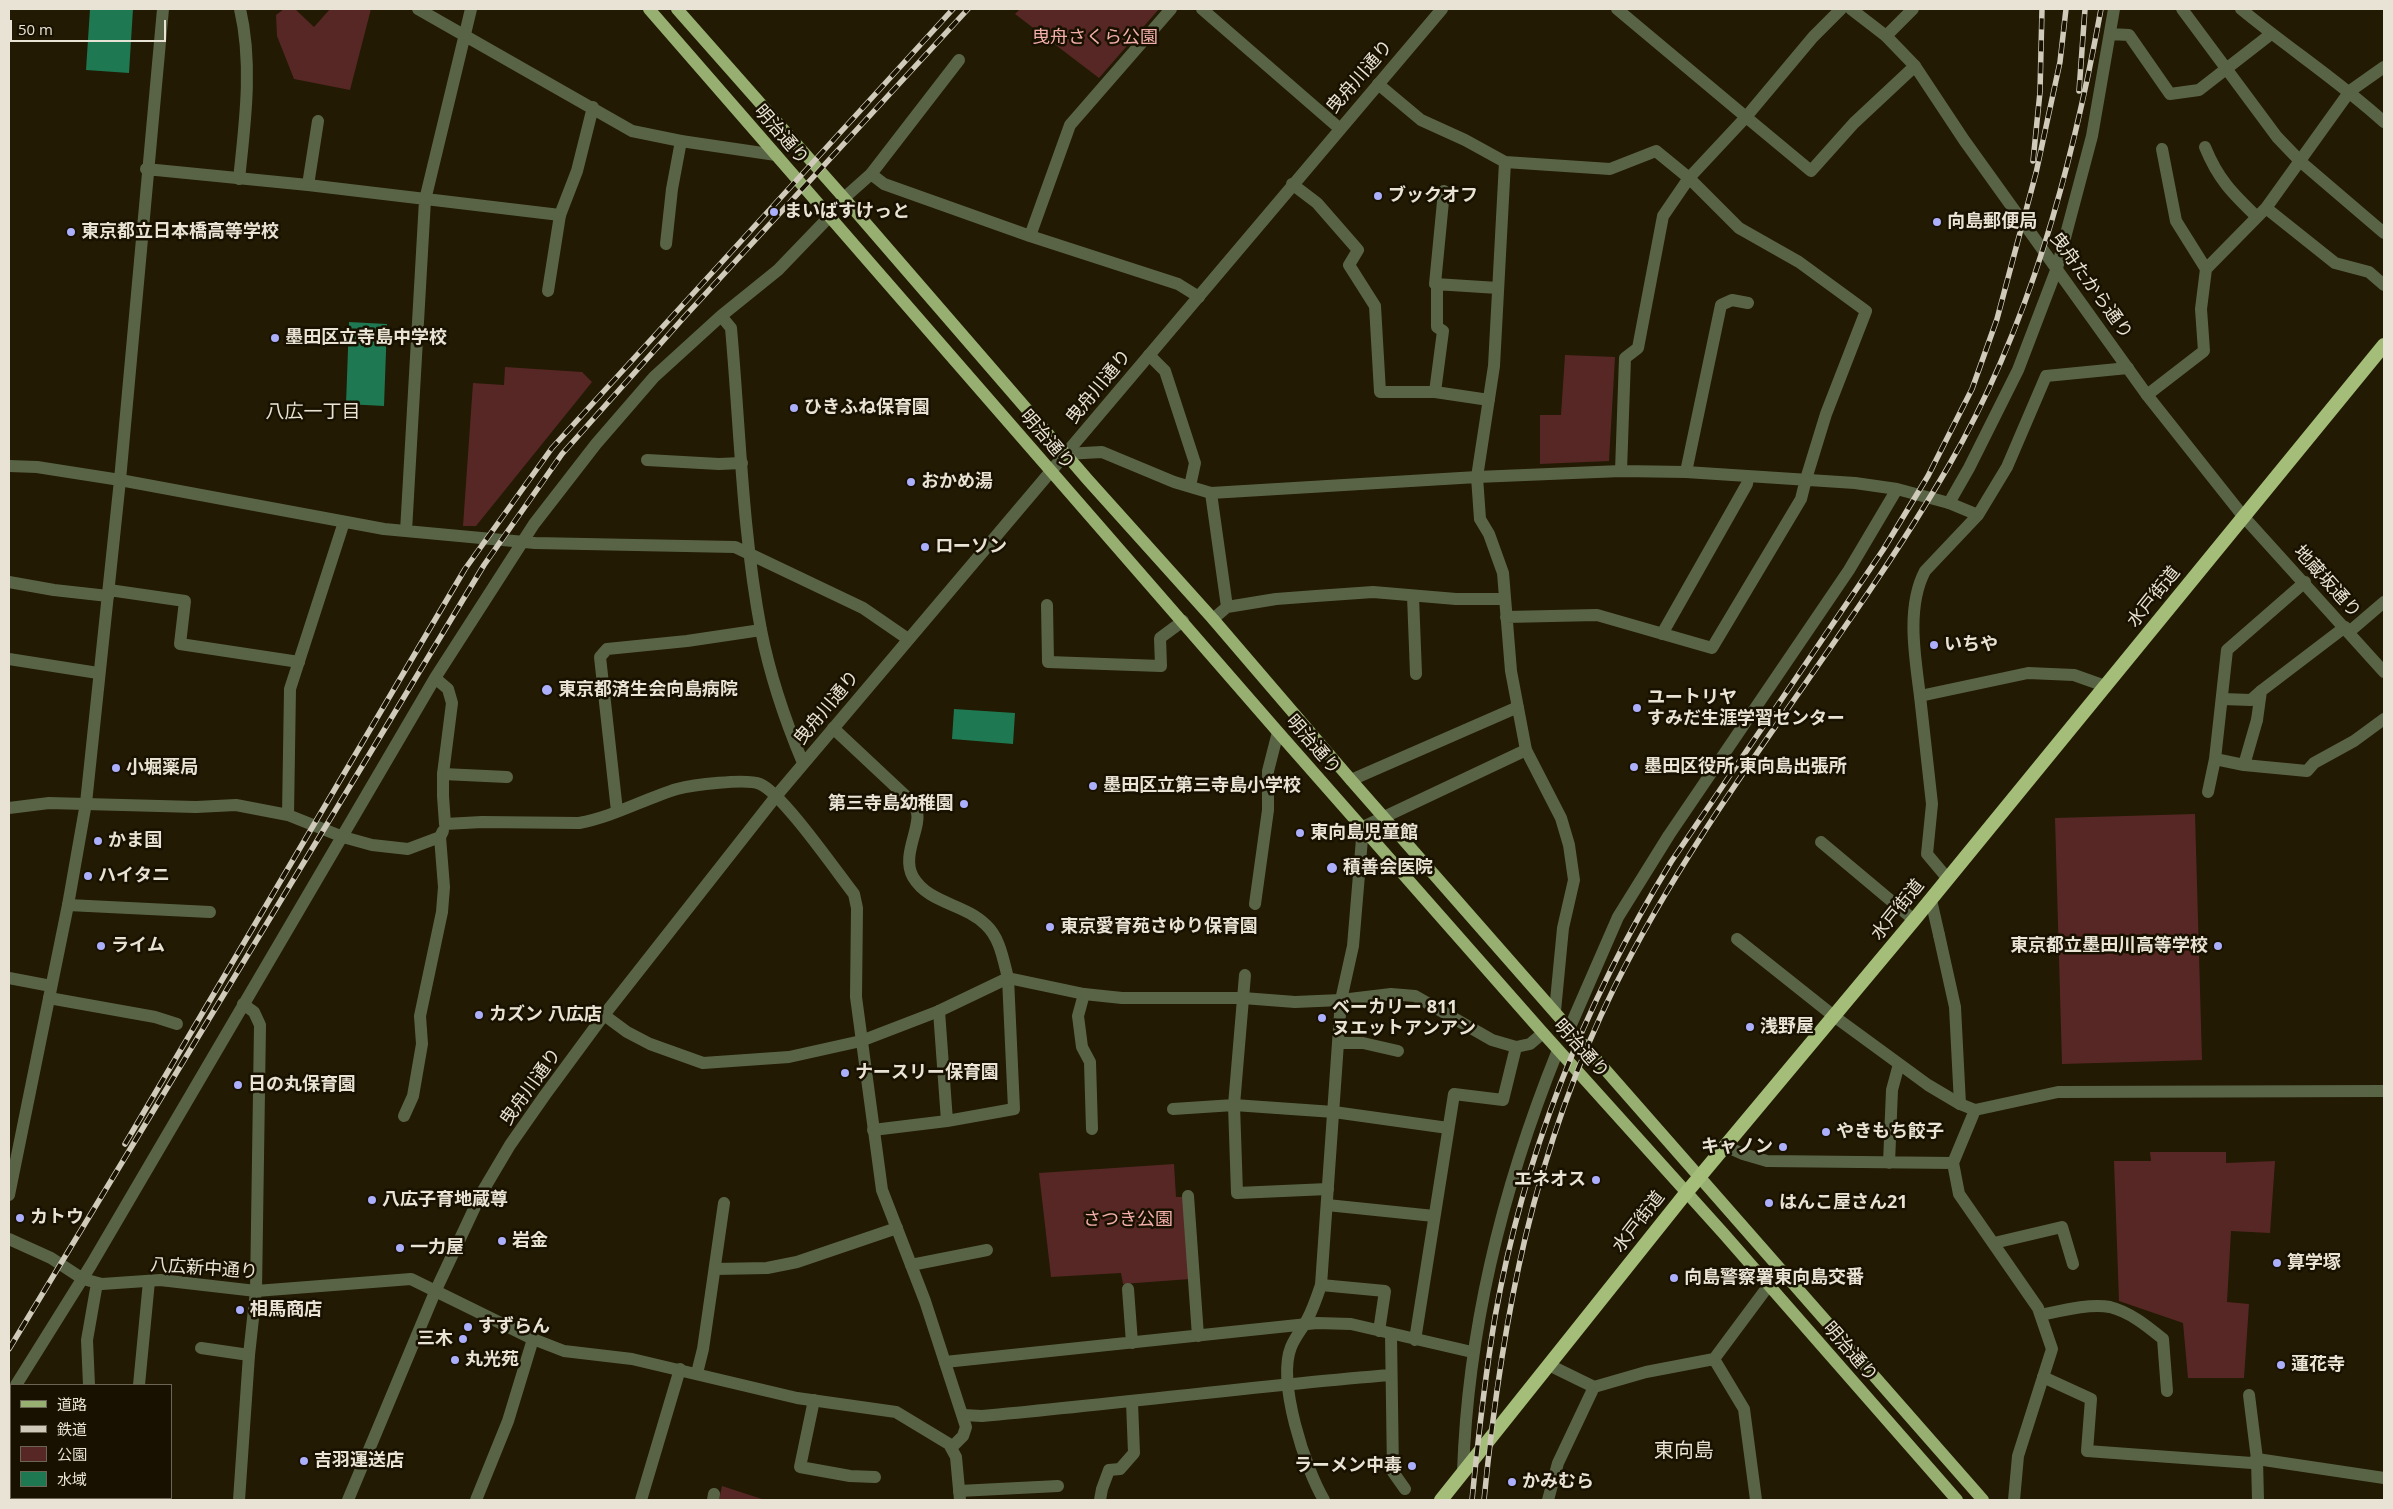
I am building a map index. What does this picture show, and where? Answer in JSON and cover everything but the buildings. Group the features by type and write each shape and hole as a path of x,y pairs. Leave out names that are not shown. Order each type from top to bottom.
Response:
{"highway":[{"name":"水戸街道","path":"1441,1500 1686,1193 1931,900 2384,345"}],"main road":[{"name":"明治通り","path":"649,9 1278,732 1558,1050 1769,1285 1957,1500"},
{"name":"明治通り","path":"677,9 1983,1500"}],"street":[{"path":"9,1195 68,904 86,803 98,673 109,593 120,480 146,169 163,9"},
{"path":"239,179 246,110 245,46 240,9"},
{"path":"418,9 465,34 632,131 681,141 776,155"},
{"path":"406,531 425,200 471,9"},
{"path":"1030,236 1070,125 1171,9"},
{"path":"1202,9 1339,128"},
{"name":"曳舟川通り","path":"348,1500 436,1292 481,1194 510,1146 604,1015 803,763 1199,298 1339,128 1442,9"},
{"path":"1617,9 1811,171 1854,123 1915,66"},
{"path":"1621,471 1625,358 1638,348 1663,216 1689,178 1746,116 1813,37 1841,9"},
{"name":"曳舟たから通り","path":"1851,9 1886,36 1915,66 1964,140 2128,368 2243,516"},
{"path":"1886,36 1913,9"},
{"path":"1949,503 1969,468 2018,370 2057,268 2092,136 2114,9"},
{"path":"2182,9 2277,137 2301,162 2384,233"},
{"path":"2242,9 2271,34 2350,92 2384,122"},
{"path":"2110,34 2129,35 2170,94 2199,90 2271,34"},
{"path":"844,198 871,174 959,60"},
{"path":"2147,394 2204,351 2201,309 2206,270 2262,213 2301,162 2350,92 2384,67"},
{"path":"1378,84 1421,120 1465,140 1505,162 1610,169 1656,151 1689,178 1739,228 1799,262 1866,311 1826,414 1801,499 1712,648 1597,615 1506,617"},
{"path":"548,291 560,215 577,171 593,107"},
{"path":"308,185 318,121"},
{"path":"666,244 672,189 681,141"},
{"path":"2205,147 2215,171 2231,192 2335,263 2369,272 2384,285"},
{"path":"2162,149 2176,221 2206,270"},
{"path":"1505,162 1494,366 1478,477 1480,519 1489,534 1503,572 1511,671 1526,750 1561,818 1569,845 1574,880 1563,928 1556,1011"},
{"path":"146,169 308,185 560,215"},
{"path":"871,174 884,184 1030,236 1178,284 1199,298"},
{"path":"1292,184 1317,204 1358,250 1349,265 1375,306 1380,392 1436,392 1489,400"},
{"path":"1436,392 1443,331 1438,327 1437,284 1435,284 1444,191"},
{"path":"17,1384 83,1279 242,1004 343,837 435,678 534,524 596,444 654,377 721,316 778,270 829,216"},
{"path":"1437,284 1498,288"},
{"path":"1686,472 1721,305 1732,300 1748,303"},
{"path":"721,316 731,328 751,554 761,630 782,712 803,763"},
{"path":"1149,355 1165,371 1195,463 1190,486"},
{"path":"1948,879 1928,854 1932,804 1915,643 1915,615 1919,582 1925,571 1978,515 2007,467 2046,376 2128,368"},
{"path":"1065,454 1102,452 1174,482 1211,493 1478,477 1621,471 1686,472 1806,479 1897,490 1949,503 1978,515"},
{"path":"647,460 720,464 742,463"},
{"path":"9,466 37,467 120,480 384,529 522,542 603,546 736,547 863,608 908,639"},
{"path":"1662,634 1748,484 1748,477"},
{"path":"1570,1027 1605,945 1628,901 1669,835 1849,570 1897,490"},
{"path":"1211,493 1227,607"},
{"name":"地蔵坂通り","path":"2243,516 2305,582 2384,672"},
{"path":"288,815 290,689 344,522"},
{"path":"9,582 54,590 109,593 185,601 180,644 299,662"},
{"path":"2208,792 2215,759 2226,650 2305,582"},
{"path":"1213,619 1227,607 1276,599 1373,592 1413,596 1504,599"},
{"path":"1413,596 1416,674"},
{"path":"2222,699 2251,700 2384,602"},
{"path":"1046,605 1048,662 1161,666 1160,638 1183,621"},
{"path":"617,811 600,657 607,649 687,641 761,630"},
{"path":"9,659 98,673"},
{"path":"1920,696 2028,673 2074,675 2105,686"},
{"path":"404,1116 413,1096 422,1044 420,1016 442,912 444,887 440,837 445,824 442,796 443,774 452,702 448,690 435,678"},
{"path":"2244,765 2258,720 2261,691"},
{"path":"1351,780 1518,707"},
{"path":"2215,759 2244,765 2307,771 2314,763 2354,741 2384,719"},
{"path":"833,728 912,802 918,814 909,853 911,875 921,888 934,898 966,911 986,925 998,942 1008,978 1014,1109 873,1130"},
{"path":"1255,904 1268,810 1268,770 1278,732"},
{"path":"1324,1500 1313,1482 1304,1459 1287,1384 1291,1348 1322,1285 1342,1000 1354,946 1363,827 1526,750"},
{"path":"443,774 507,777"},
{"path":"445,824 482,822 579,823 594,820 677,789 714,782 759,783 777,795 854,894 857,908 856,997 882,1190 911,1265 966,1426 963,1436 951,1448 956,1457 960,1495 1058,1486"},
{"path":"9,808 49,803 236,805 288,815 343,837 372,845 408,849 440,837"},
{"path":"1821,842 1914,920"},
{"path":"1931,900 1955,1007 1960,1104"},
{"path":"68,904 210,912"},
{"path":"1737,939 1834,1016 1928,1086 1975,1110 2058,1092 2384,1091"},
{"path":"1245,975 1234,1105 1237,1194 1328,1189"},
{"path":"9,978 50,992 177,1024"},
{"path":"604,1015 627,1032 650,1044 703,1063 789,1057 861,1041 938,1011 1008,978 1084,994 1122,998 1242,998 1295,1002 1342,1000 1391,994 1415,996 1492,1040 1516,1047 1530,1044 1543,1033"},
{"path":"1084,994 1078,1016 1082,1047 1090,1062 1092,1129"},
{"path":"239,1500 249,1355 256,1291 260,1026 254,1012 242,1004"},
{"path":"938,1011 947,1120"},
{"path":"1339,1042 1363,1043 1398,1051"},
{"path":"1415,1340 1454,1094 1503,1100 1516,1047"},
{"path":"1463,1472 1465,1424 1472,1352 1504,1193 1558,1050"},
{"path":"1888,1163 1892,1090 1899,1064"},
{"path":"1173,1109 1234,1105 1334,1112 1448,1128"},
{"path":"1975,1110 1953,1163 1959,1194 2038,1308 2052,1349 2018,1456 2014,1500"},
{"path":"1725,1146 1742,1154 1767,1161 1953,1163"},
{"path":"1188,1196 1198,1336"},
{"path":"697,1373 703,1349 724,1203"},
{"path":"1327,1205 1434,1216"},
{"path":"1994,1243 2062,1227 2073,1264"},
{"path":"715,1269 767,1268 796,1262 897,1228"},
{"name":"八広新中通り","path":"9,1241 51,1258 83,1279 97,1283 160,1280 256,1291 411,1279 534,1339 564,1351 632,1359 814,1400 896,1412 913,1421 951,1448"},
{"path":"911,1265 988,1250"},
{"path":"139,1384 149,1282"},
{"path":"89,1384 86,1340 97,1283"},
{"path":"1322,1285 1385,1291 1385,1332 1390,1375 1394,1472 1406,1489"},
{"path":"1549,1365 1594,1387 1646,1372 1714,1359 1769,1285"},
{"path":"1128,1289 1132,1343"},
{"path":"2040,1315 2072,1308 2110,1307 2141,1321 2163,1339 2167,1392"},
{"path":"945,1362 1304,1324 1351,1324 1472,1352"},
{"path":"476,1500 508,1421 534,1339"},
{"path":"201,1348 249,1355"},
{"path":"1714,1359 1744,1410 1756,1500"},
{"path":"641,1500 680,1369"},
{"path":"962,1415 982,1416 1132,1402 1287,1384 1390,1375"},
{"path":"2043,1377 2091,1399 2087,1451 2252,1463 2257,1459 2384,1478"},
{"path":"1548,1500 1558,1463 1594,1387"},
{"path":"2249,1395 2257,1459 2258,1500"},
{"path":"814,1400 800,1467 850,1476 876,1477"},
{"path":"1100,1500 1109,1470 1120,1469 1134,1453 1132,1402"}],"green space":[{"path":"284,9 295,9 314,27 330,9 371,9 350,90 294,79 277,36 276,15"},
{"name":"曳舟さくら公園","path":"1020,9 1159,9 1099,78 1015,14"},
{"path":"1565,355 1615,357 1609,461 1540,464 1540,415 1561,415"},
{"path":"505,367 582,372 592,382 476,526 463,526 473,383 504,385"},
{"path":"2195,814 2202,1060 2062,1064 2055,818"},
{"path":"2150,1152 2226,1152 2226,1163 2275,1161 2270,1233 2231,1231 2227,1302 2249,1304 2244,1378 2188,1378 2183,1323 2119,1301 2114,1161 2151,1161"},
{"name":"さつき公園","path":"1174,1164 1176,1197 1185,1197 1190,1279 1123,1284 1121,1273 1051,1277 1039,1173"},
{"path":"722,1486 765,1500 719,1500"}],"water":[{"path":"90,9 133,9 129,73 86,70"},
{"path":"349,322 387,324 384,406 346,404"},
{"path":"954,709 1015,713 1013,744 952,739"}],"railway":[{"path":"125,1144 465,569 552,448 953,9"},
{"path":"9,1349 484,565 562,454 687,314 968,9"},
{"path":"2033,161 2040,92 2042,9"},
{"path":"1472,1500 1488,1362 1507,1256 1541,1138 1562,1081 1611,969 1671,862 1883,550 1928,476 1972,389 1997,319 2036,173 2060,62 2066,9"},
{"path":"2079,91 2085,9"},
{"path":"1484,1500 1491,1432 1501,1366 1512,1301 1526,1237 1542,1173 1562,1111 1587,1048 1615,986 1651,918 1691,852 1908,533 1948,467 1977,413 2025,302 2044,245 2076,128 2101,9"}],"place":[{"name":"ブックオフ","path":"1378,196"},
{"name":"まいばすけっと","path":"774,212"},
{"name":"向島郵便局","path":"1937,222"},
{"name":"東京都立日本橋高等学校","path":"71,232"},
{"name":"墨田区立寺島中学校","path":"275,338"},
{"name":"ひきふね保育園","path":"794,408"},
{"name":"おかめ湯","path":"911,482"},
{"name":"ローソン","path":"925,547"},
{"name":"いちや","path":"1934,645"},
{"name":"東京都済生会向島病院","path":"547,690"},
{"name":"ユートリヤ すみだ生涯学習センター","path":"1637,708"},
{"name":"墨田区役所 東向島出張所","path":"1634,767"},
{"name":"小堀薬局","path":"116,768"},
{"name":"墨田区立第三寺島小学校","path":"1093,786"},
{"name":"第三寺島幼稚園","path":"964,804"},
{"name":"東向島児童館","path":"1300,833"},
{"name":"かま国","path":"98,841"},
{"name":"積善会医院","path":"1332,868"},
{"name":"ハイタニ","path":"88,876"},
{"name":"東京愛育苑さゆり保育園","path":"1050,927"},
{"name":"ライム","path":"101,946"},
{"name":"東京都立墨田川高等学校","path":"2218,946"},
{"name":"カズン 八広店","path":"479,1015"},
{"name":"ベーカリー 811 ヌエットアンアン","path":"1322,1018"},
{"name":"浅野屋","path":"1750,1027"},
{"name":"ナースリー保育園","path":"845,1073"},
{"name":"日の丸保育園","path":"238,1085"},
{"name":"やきもち餃子","path":"1826,1132"},
{"name":"キャノン","path":"1783,1147"},
{"name":"エネオス","path":"1596,1180"},
{"name":"八広子育地蔵尊","path":"372,1200"},
{"name":"はんこ屋さん21","path":"1769,1203"},
{"name":"カトウ","path":"20,1218"},
{"name":"岩金","path":"502,1241"},
{"name":"一力屋","path":"400,1248"},
{"name":"算学塚","path":"2277,1263"},
{"name":"向島警察署東向島交番","path":"1674,1278"},
{"name":"相馬商店","path":"240,1310"},
{"name":"すずらん","path":"468,1327"},
{"name":"三木","path":"463,1339"},
{"name":"丸光苑","path":"455,1360"},
{"name":"蓮花寺","path":"2281,1365"},
{"name":"吉羽運送店","path":"304,1461"},
{"name":"ラーメン中毒","path":"1412,1466"},
{"name":"かみむら","path":"1512,1482"}],"district":[{"name":"八広一丁目","path":"313,413"},
{"name":"東向島","path":"1684,1451"}]}
